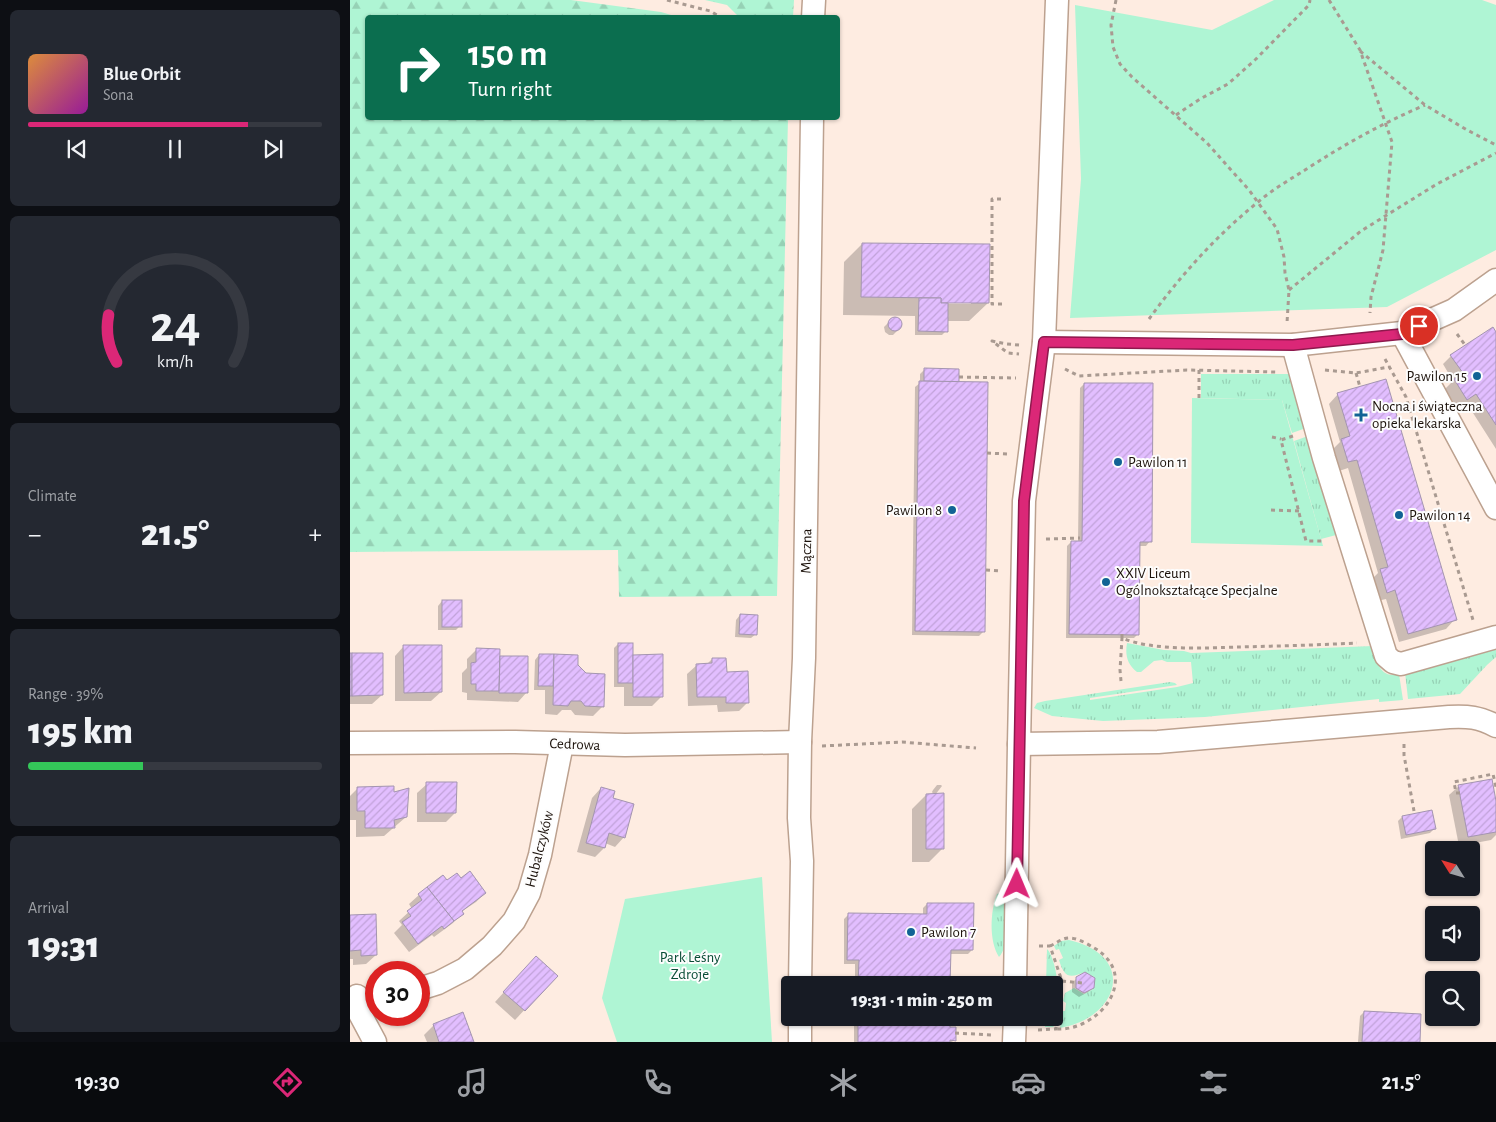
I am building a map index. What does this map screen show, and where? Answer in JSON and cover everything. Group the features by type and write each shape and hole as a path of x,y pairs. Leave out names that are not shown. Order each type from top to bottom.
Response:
{"street":[{"path":"814,0 814,15"},
{"path":"1015,976 1024,501 1039,379 1035,344 1057,0"},
{"name":"Mączna","path":"800,976 802,861 799,818 800,742 804,648 812,120"},
{"path":"1035,344 1293,345 1402,334 1454,310 1496,280"},
{"path":"1402,334 1496,508"},
{"path":"1293,345 1324,458 1386,656 1393,662 1401,664 1496,637"},
{"path":"1019,744 1158,742 1469,716 1496,726"},
{"name":"Cedrowa","path":"350,743 515,742 625,746 800,742"},
{"name":"Hubalczyków","path":"430,986 465,969 492,946 514,921 529,893 540,854 562,744"},
{"path":"361,996 359,1012 375,1042"},
{"path":"800,1026 800,1042"}],"path":[{"path":"666,0 710,11 717,15"},
{"path":"1116,0 1111,25 1113,47 1120,64 1132,77 1207,143 1238,177 1277,229 1289,290 1287,326 1293,345"},
{"path":"1176,115 1228,84 1309,5 1310,0"},
{"path":"1329,0 1360,50 1392,142 1383,250 1371,297 1370,320 1376,336"},
{"path":"1360,50 1425,105 1466,130 1496,145"},
{"path":"1148,321 1189,267 1258,202 1343,145 1386,122 1425,105"},
{"path":"1289,290 1361,231 1437,184 1496,153"},
{"path":"1002,304 992,304 992,199 1005,199"},
{"path":"1006,344 1035,344 1063,368 1079,376 1180,370 1275,372"},
{"path":"1299,368 1356,373 1388,365 1406,397 1471,613"},
{"path":"1199,370 1199,398"},
{"path":"1356,373 1360,386"},
{"path":"959,377 1039,379"},
{"path":"1272,438 1282,440 1292,436"},
{"path":"1282,440 1306,541 1323,542"},
{"path":"1271,510 1299,510"},
{"path":"1041,540 1080,538"},
{"path":"1121,681 1122,636 1128,640 1155,645 1204,648 1316,645 1372,642 1380,639"},
{"path":"1405,720 1404,755 1414,810"},
{"path":"800,742 832,746 902,742 976,748"},
{"path":"1460,793 1456,793 1454,782 1493,774 1496,787"},
{"path":"955,1033 1064,1029 1081,1025 1096,1015 1107,1003 1113,991 1116,978 1115,970 1108,959 1098,950 1071,938 1050,946 1016,946"},
{"path":"1050,946 1060,976"},
{"path":"1063,981 1082,983"},
{"path":"1056,1026 1056,1030"}],"green space":[{"path":"350,0 571,0 671,15 365,15 365,120 788,120 777,596 619,597 618,550 350,552"},
{"path":"705,0 794,0 793,15 737,15 727,5"},
{"path":"1274,0 1482,0 1496,5 1496,250 1387,307 1070,318 1081,179 1075,5 1212,30"},
{"path":"1201,374 1294,374 1309,427 1292,433 1282,400 1201,398"},
{"path":"1192,398 1282,400 1323,546 1191,543"},
{"path":"1311,435 1340,534 1321,539 1294,441"},
{"path":"1127,643 1191,653 1373,646 1380,668 1387,674 1399,674 1403,700 1379,702 1379,699 1205,717 1103,721 1052,716 1034,708 1037,703 1045,701 1170,682 1177,685 1090,698 1090,700 1193,683 1191,662 1154,661 1141,672 1137,672 1131,666 1128,659"},
{"path":"1496,643 1496,657 1460,694 1408,699 1405,672"},
{"name":"Park Leśny Zdroje","path":"762,877 772,1042 617,1042 602,998 625,899"},
{"path":"1000,893 1007,901 1007,922 1006,939 999,957 993,943 992,918 997,894"},
{"path":"1069,940 1091,948 1105,959 1112,972 1112,986 1107,1000 1096,1012 1080,1022 1060,1028 1060,1026 1063,1026 1063,1011 1065,1011 1066,1003 1063,1001 1065,993 1074,988 1084,994 1093,989 1094,977 1085,972 1071,976 1065,973 1059,960 1063,958 1059,949 1056,950 1054,946 1061,941"},
{"path":"1047,949 1053,960 1057,976 1046,976"}],"building":[{"path":"862,243 990,244 989,303 941,303 941,298 861,297"},
{"path":"919,298 941,298 941,303 948,303 948,332 918,331"},
{"path":"892,317 898,317 902,324 898,331 892,331 888,327 888,321"},
{"name":"Pawilon 15","path":"1493,327 1496,332 1496,425 1476,394 1467,400 1454,379 1463,373 1450,355"},
{"path":"924,368 959,369 959,382 924,381"},
{"name":"Pawilon 14","path":"1386,379 1457,620 1408,634 1395,590 1387,593 1380,569 1388,567 1357,460 1348,462 1341,439 1350,436 1337,393"},
{"name":"Pawilon 8","path":"919,381 988,382 985,632 915,631"},
{"name":"Pawilon 11","path":"1084,383 1153,383 1152,542 1140,542 1139,635 1069,634 1071,541 1082,541"},
{"path":"442,600 462,600 462,627 442,627"},
{"path":"740,614 758,615 757,635 739,634"},
{"path":"618,643 633,643 633,683 618,683"},
{"path":"403,645 442,645 442,692 404,693"},
{"path":"476,648 500,649 499,691 476,691 476,684 471,684 471,663 476,662"},
{"path":"350,653 352,653 352,696 350,696"},
{"path":"352,653 383,653 383,695 352,696"},
{"path":"539,654 554,654 553,686 538,686"},
{"path":"554,654 578,655 578,665 586,673 605,674 604,707 585,706 581,701 571,701 568,706 553,705"},
{"path":"663,654 663,697 633,697 633,655"},
{"path":"500,656 528,656 528,693 499,693"},
{"path":"712,658 726,658 727,672 748,671 749,703 726,703 726,697 697,697 696,664 712,663"},
{"path":"1492,779 1496,801 1496,832 1468,837 1458,785"},
{"path":"426,782 457,782 456,813 426,813"},
{"path":"394,786 394,792 409,788 407,817 394,820 395,828 365,828 365,811 357,811 357,787"},
{"path":"601,787 615,791 613,798 634,804 625,838 609,833 605,848 586,843"},
{"path":"944,793 944,849 926,849 926,794"},
{"path":"1432,810 1436,829 1406,835 1402,816"},
{"path":"470,871 486,893 462,911 464,914 454,921 427,887 443,875 447,880 457,873 461,878"},
{"path":"427,887 454,921 444,929 442,926 418,944 402,922 411,916 407,911 422,900 418,894"},
{"name":"Pawilon 7","path":"927,903 974,903 973,950 951,950 950,976 858,976 859,960 847,960 848,913 927,914"},
{"path":"376,914 377,955 361,956 361,950 350,951 350,915"},
{"path":"536,956 558,976 525,1011 503,992"},
{"path":"1085,972 1095,978 1094,988 1084,993 1076,988 1076,977"},
{"path":"1364,1011 1421,1014 1420,1042 1362,1042"},
{"path":"463,1012 474,1042 439,1042 433,1024"},
{"path":"858,1026 956,1027 956,1041 950,1040 950,1042 858,1042"}],"place":[{"name":"Pawilon 15","path":"1477,376"},
{"name":"Nocna i świąteczna opieka lekarska","path":"1361,415"},
{"name":"Pawilon 11","path":"1118,462"},
{"name":"Pawilon 8","path":"952,510"},
{"name":"Pawilon 14","path":"1399,515"},
{"name":"XXIV Liceum Ogólnokształcące Specjalne","path":"1106,582"},
{"name":"Pawilon 7","path":"911,932"}],"route":[{"path":"1017,884 1024,501 1044,342 1293,345 1402,334 1419,326"}]}
